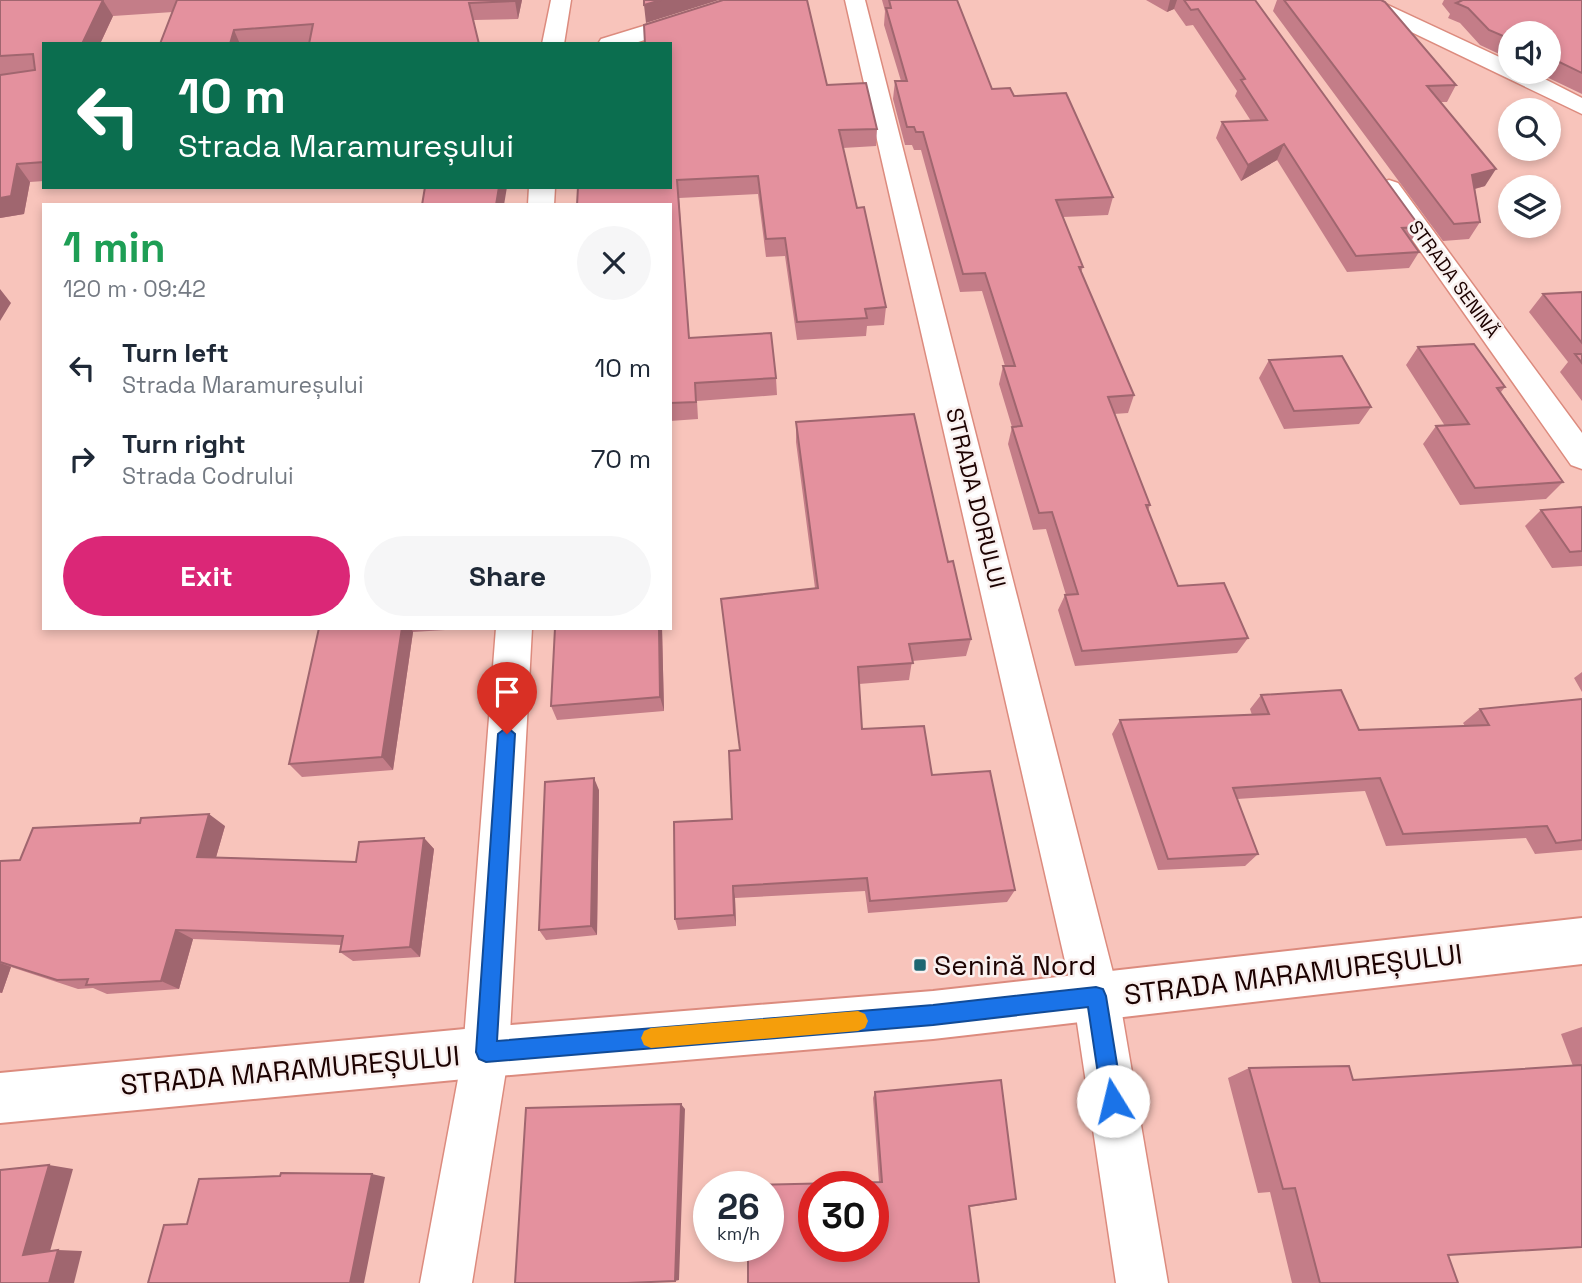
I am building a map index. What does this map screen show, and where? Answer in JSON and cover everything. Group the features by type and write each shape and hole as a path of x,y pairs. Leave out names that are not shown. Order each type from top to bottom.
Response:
{"main road":[{"name":"STRADA MARAMUREȘULUI","path":"0,1098 486,1052 933,1015 1582,940"}],"street":[{"path":"553,42 561,0"},
{"path":"615,42 750,0"},
{"name":"STRADA DORULUI","path":"855,0 1096,996 1142,1283"},
{"path":"1360,0 1498,64"},
{"path":"1537,84 1582,107"},
{"name":"STRADA SENINĂ","path":"1371,164 1582,457"},
{"path":"446,1283 486,1052 514,630"}],"building":[{"path":"0,0 103,0 83,42 42,42 42,162 17,164 11,196 0,198 0,75 35,70 33,54 0,56"},
{"path":"177,0 515,0 469,3 479,42 309,42 313,24 234,30 231,42 161,42"},
{"path":"644,0 661,0 644,5"},
{"path":"723,0 807,0 827,85 866,83 877,129 839,130 857,208 864,207 886,307 865,309 867,318 797,322 785,238 766,239 758,176 677,180 689,338 771,333 776,378 695,383 696,402 672,403 672,203 577,203 578,189 672,189 672,42 645,42 644,25"},
{"path":"889,0 957,0 992,89 1010,88 1014,96 1066,93 1113,197 1056,200 1083,267 1079,267 1134,395 1108,397 1178,586 1224,583 1248,638 1082,651 1065,595 1078,594 1052,512 1039,513 1012,427 1022,426 1003,366 1015,366 985,273 963,274 923,132 907,127 895,81 907,81 886,8 891,8"},
{"path":"1184,0 1255,0 1420,227 1402,228 1419,252 1356,256 1284,144 1248,165 1222,122 1267,120 1241,80 1245,79 1198,9 1191,10"},
{"path":"1284,0 1385,2 1456,85 1427,86 1496,169 1472,175 1480,222 1454,224"},
{"path":"1582,0 1582,73 1561,63 1561,21 1498,21 1498,34 1489,30 1468,8 1456,3"},
{"path":"425,189 499,189 496,203 422,203"},
{"path":"1582,292 1582,343 1543,294"},
{"path":"1474,344 1505,387 1497,388 1563,482 1475,488 1436,426 1469,424 1418,347"},
{"path":"1575,354 1582,354 1582,363"},
{"path":"1342,356 1371,407 1294,411 1269,360"},
{"path":"914,414 948,562 953,561 971,639 909,644 913,663 858,667 862,729 924,726 932,775 990,771 1015,890 870,901 867,878 733,886 734,915 675,919 674,822 732,819 729,751 740,750 721,599 818,588 796,422"},
{"path":"1582,507 1582,551 1570,552 1541,510"},
{"path":"319,630 402,630 382,757 289,764"},
{"path":"555,630 659,630 660,697 551,706"},
{"path":"1341,690 1359,730 1489,725 1480,709 1582,699 1582,840 1556,843 1547,826 1403,834 1380,778 1233,788 1258,854 1168,859 1120,720 1269,714 1261,695"},
{"path":"594,778 591,926 539,930 545,782"},
{"path":"209,814 197,857 356,862 359,842 424,838 410,947 340,952 343,936 176,930 161,981 86,985 88,979 57,980 0,962 0,861 20,860 33,828 140,823 141,818"},
{"path":"1582,1065 1582,1247 1448,1255 1458,1283 1320,1283 1295,1188 1283,1189 1249,1068 1349,1066 1353,1080"},
{"path":"1001,1080 1016,1199 969,1206 979,1283 748,1283 748,1262 784,1262 784,1184 798,1184 798,1262 889,1262 889,1171 881,1171 875,1092"},
{"path":"681,1104 675,1281 515,1283 526,1108"},
{"path":"49,1165 23,1255 58,1250 49,1283 0,1283 0,1170"},
{"path":"281,1173 372,1174 350,1283 148,1283 164,1225 187,1224 199,1179 280,1176"}],"slow traffic":[{"path":"651,1038 858,1021"}],"place":[{"name":"Senină Nord","path":"920,965"}],"route":[{"path":"507,734 486,1052 933,1015 1096,996 1113,1101"}]}
